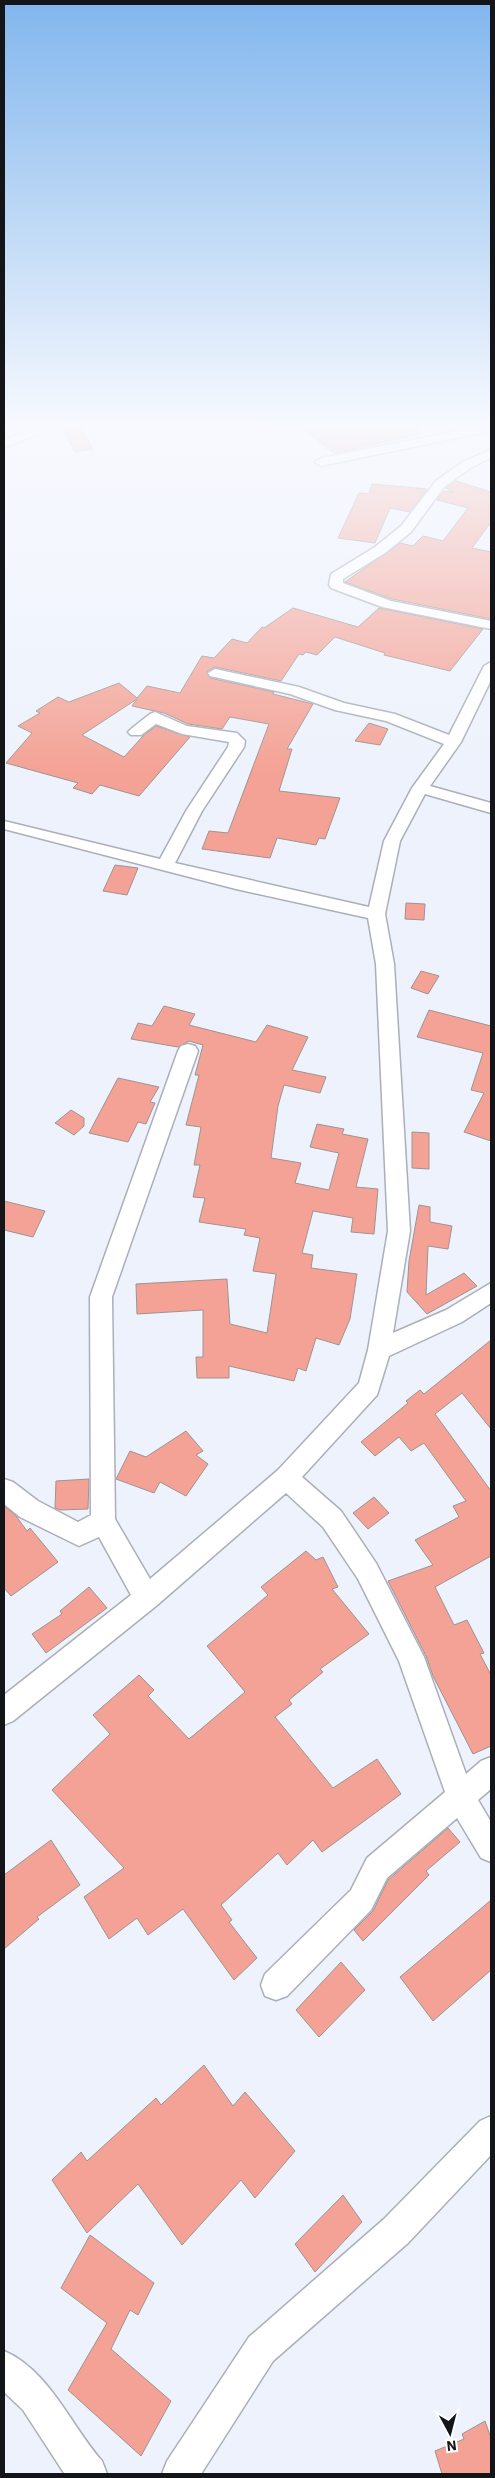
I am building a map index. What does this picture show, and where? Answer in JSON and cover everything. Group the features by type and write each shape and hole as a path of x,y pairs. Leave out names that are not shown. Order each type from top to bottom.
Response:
{"street":[{"path":"390,542 380,550 336,577 336,585 387,604 491,625"},
{"path":"4,1712 147,1598 286,1478 369,1388 379,1350 399,1231 394,1106 385,964 376,914 392,841 420,788 453,742 491,666"},
{"path":"215,673 294,690 340,707 390,717 453,742"},
{"path":"136,732 155,717 164,724 189,732 232,736 237,742 194,811 166,864"},
{"path":"420,788 491,808"},
{"path":"6,825 166,864 288,897 376,914"},
{"path":"147,1598 103,1521 101,1297 188,1051"},
{"path":"379,1350 454,1316 491,1292"},
{"path":"286,1478 332,1519 367,1571 411,1657 460,1796 491,1848"},
{"path":"4,1490 29,1509 79,1535 103,1521"},
{"path":"276,1984 361,1900 377,1868 491,1771"},
{"path":"180,2474 261,2348 311,2307 396,2231 491,2132"},
{"path":"4,2368 35,2398 77,2460 89,2474"}],"building":[{"path":"417,542 477,542 472,548 491,552 491,619 392,599 345,582 400,543 413,546"},
{"path":"293,608 358,627 379,608 483,629 450,671 384,655 385,653 335,637 317,655 306,652 303,655 299,654 281,681 215,667 207,671 210,678 274,692 273,694 313,704 287,749 292,749 279,791 340,798 325,839 319,838 316,845 277,838 270,858 202,849 209,831 228,833 269,724 230,717 222,729 188,724 164,713 132,706 137,699 82,735 124,757 143,736 156,726 190,737 139,796 100,785 92,794 73,788 78,783 6,763 32,733 18,726 40,713 36,711 58,697 69,702 119,683 137,698 147,686 180,693 202,656 214,658 232,639 247,643 262,627 264,628"},
{"path":"369,723 388,729 380,745 355,741"},
{"path":"115,865 138,868 127,895 103,891"},
{"path":"406,903 425,904 424,920 405,919"},
{"path":"421,971 439,976 428,994 411,988"},
{"path":"164,1006 195,1014 189,1025 256,1042 267,1025 308,1037 292,1070 326,1077 320,1093 284,1085 278,1106 271,1158 301,1163 295,1183 329,1190 339,1153 310,1147 317,1124 344,1129 342,1134 368,1139 356,1187 378,1189 374,1234 351,1232 353,1218 313,1211 302,1253 313,1255 311,1268 357,1274 350,1319 339,1345 316,1338 306,1371 298,1368 294,1381 229,1366 229,1378 197,1378 196,1357 203,1357 203,1310 137,1314 136,1284 227,1279 230,1324 267,1333 276,1274 253,1271 260,1238 244,1235 246,1229 199,1222 205,1198 193,1197 200,1165 194,1165 201,1127 186,1125 199,1075 195,1075 203,1045 189,1041 178,1047 131,1039 138,1023 152,1026"},
{"path":"429,1010 491,1026 491,1141 464,1132 484,1093 471,1090 483,1053 417,1037"},
{"path":"118,1078 159,1087 150,1102 155,1103 146,1124 138,1122 128,1142 89,1133"},
{"path":"71,1110 84,1118 84,1126 74,1135 55,1123"},
{"path":"412,1132 429,1133 429,1169 412,1168"},
{"path":"4,1201 45,1211 33,1237 4,1230"},
{"path":"419,1205 430,1207 430,1222 452,1226 448,1249 428,1246 426,1295 464,1273 477,1286 427,1314 407,1292 409,1261"},
{"path":"491,1340 491,1429 462,1393 435,1414 491,1491 491,1556 435,1587 454,1625 467,1620 484,1653 480,1654 491,1675 491,1746 473,1754 433,1676 426,1656 388,1581 433,1565 415,1540 459,1517 453,1506 466,1501 424,1443 411,1451 399,1437 375,1456 361,1442 408,1403 406,1401 420,1390 424,1394"},
{"path":"186,1431 203,1451 196,1455 208,1464 186,1496 160,1482 154,1493 116,1479 130,1451 146,1457"},
{"path":"89,1479 88,1509 60,1510 55,1508 56,1481"},
{"path":"374,1497 389,1513 368,1529 353,1513"},
{"path":"4,1506 16,1516 27,1531 30,1528 58,1562 11,1596 4,1588"},
{"path":"306,1551 316,1560 323,1557 338,1587 332,1589 369,1634 320,1669 323,1672 289,1700 292,1704 275,1717 333,1788 377,1759 401,1794 322,1852 313,1840 287,1865 278,1853 221,1905 232,1920 229,1922 257,1958 234,1980 183,1909 148,1935 137,1918 109,1939 84,1897 124,1868 52,1790 110,1734 93,1715 139,1675 154,1690 148,1696 189,1739 245,1692 207,1646 268,1595 261,1587"},
{"path":"89,1587 107,1608 46,1653 32,1634 62,1614 60,1611"},
{"path":"448,1828 460,1842 426,1871 429,1875 363,1941 354,1930 373,1911 388,1880"},
{"path":"51,1840 80,1885 37,1917 39,1919 4,1949 4,1875"},
{"path":"491,1900 491,1970 433,2021 400,1977"},
{"path":"341,1962 365,1990 319,2037 296,2010"},
{"path":"204,2065 233,2106 245,2092 295,2151 255,2198 241,2180 182,2245 138,2184 87,2233 52,2180 81,2152 87,2161 156,2098 161,2105"},
{"path":"343,2195 362,2222 315,2272 295,2244"},
{"path":"90,2235 154,2283 138,2315 130,2310 111,2349 171,2401 141,2456 68,2390 107,2323 61,2288"},
{"path":"485,2421 491,2438 491,2474 442,2474 435,2451 464,2439 462,2434"}]}
